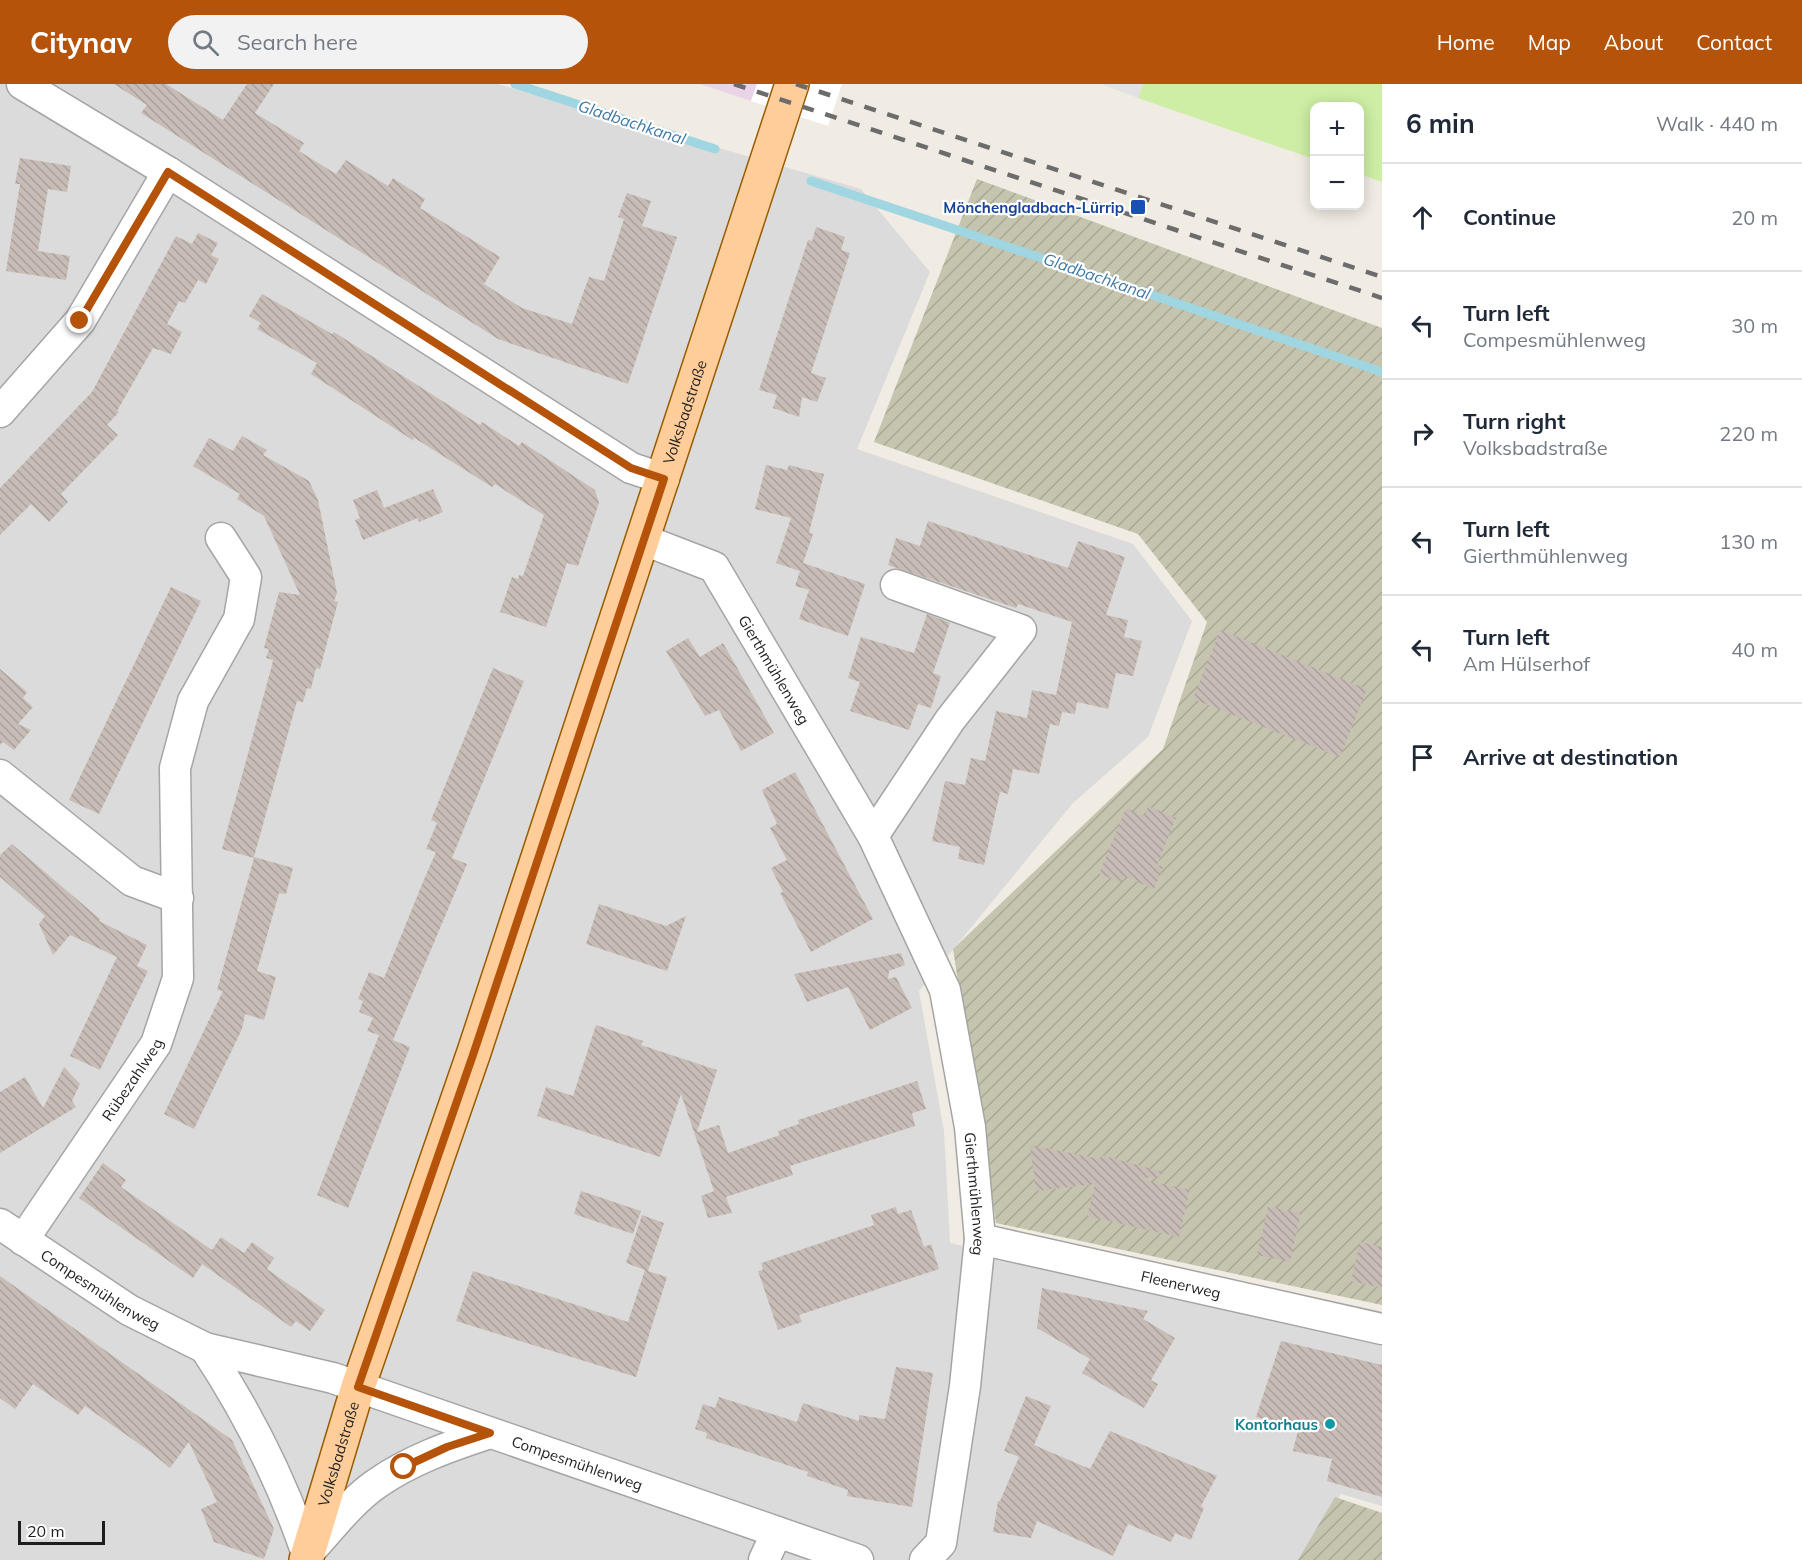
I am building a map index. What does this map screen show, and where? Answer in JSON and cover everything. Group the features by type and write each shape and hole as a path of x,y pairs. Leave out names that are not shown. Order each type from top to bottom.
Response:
{"main road":[{"name":"Volksbadstraße","path":"306,1557 358,1387 474,1052 792,84"}],"street":[{"path":"22,84 168,172 631,468 664,479"},
{"path":"0,412 80,321 168,172"},
{"name":"Rübezahlweg","path":"12,1232 156,1044 178,978 176,768 193,701 239,619 246,577 221,538"},
{"name":"Gierthmühlenweg","path":"644,540 714,567 873,836 945,990 966,1102 980,1239 966,1386 941,1543 926,1560"},
{"path":"873,836 950,720 1022,630 896,585"},
{"path":"0,775 132,881 178,898"},
{"name":"Compesmühlenweg","path":"12,1232 129,1310 205,1348 274,1363 358,1387 858,1560"},
{"name":"Fleenerweg","path":"980,1239 1382,1329"},
{"name":"Compesmühlenweg","path":"205,1348 239,1399 284,1491 306,1557"},
{"path":"306,1557 375,1485 414,1462 490,1433"},
{"path":"764,1560 777,1532"}],"shaded area":[{"path":"0,84 498,84 861,189 930,272 857,449 1133,544 1192,621 1148,737 1073,803 919,991 944,1131 950,1243 1382,1343 1382,1506 1341,1494 1299,1560 0,1560"},
{"path":"700,84 757,84 751,101"},
{"path":"1101,84 1143,84 1138,98"},
{"path":"977,179 1382,328 1382,1305 996,1223 953,949 1163,749 1207,622 1138,534 874,442"},
{"path":"1335,1497 1382,1513 1382,1560 1298,1560"}],"green space":[{"path":"1143,84 1382,84 1382,182 1364,175 1364,102 1310,102 1310,158 1138,98"}],"pier":[{"path":"757,84 842,84 828,126 751,101"}],"building":[{"path":"114,84 166,84 223,120 247,84 274,84 255,113 304,143 299,151 336,174 346,160 388,186 393,178 425,199 420,208 500,257 484,284 522,308 572,324 589,277 604,281 624,219 618,217 627,193 651,201 642,226 677,237 628,384 498,339 141,113 147,105"},
{"path":"20,158 71,166 67,192 48,189 38,251 70,256 66,280 6,271 20,184 15,184"},
{"path":"816,227 845,237 841,250 850,253 811,373 826,378 817,402 802,397 799,417 773,408 777,395 759,390 808,240 812,241"},
{"path":"198,233 218,243 211,255 219,259 206,284 198,280 185,303 179,301 167,324 182,332 171,354 153,348 117,411 119,412 107,425 118,435 61,494 68,502 49,522 31,504 0,535 0,488 92,392 176,236 192,244"},
{"path":"262,294 332,334 334,332 480,425 482,422 519,446 522,442 595,490 599,503 578,566 567,563 546,627 500,612 512,577 518,579 519,575 523,576 544,515 495,484 492,487 413,437 414,441 311,374 317,363 257,329 261,323 249,316"},
{"path":"242,436 267,450 263,455 309,481 318,500 337,593 334,601 338,602 320,669 316,668 311,689 307,688 303,702 297,701 254,857 293,868 286,894 279,893 257,971 276,977 264,1020 245,1014 242,1029 194,1129 164,1114 223,991 217,990 254,858 222,849 272,665 273,660 266,658 269,649 264,648 279,592 300,595 264,516 237,499 240,494 193,466 209,438 233,451"},
{"path":"766,465 787,470 789,465 824,474 809,533 813,534 803,563 865,584 848,636 799,619 809,590 795,586 800,571 776,563 791,518 755,509"},
{"path":"433,489 443,512 419,522 418,518 363,540 355,520 360,518 353,500 377,490 384,508"},
{"path":"928,521 1068,568 1078,541 1125,557 1106,615 1128,620 1124,637 1142,641 1133,676 1116,673 1108,709 1077,702 1075,714 1062,712 1059,726 1050,724 1039,774 1013,769 1008,794 1000,792 984,865 958,859 960,847 932,841 945,781 965,785 971,758 985,761 996,711 1027,718 1032,690 1056,695 1072,622 1018,604 1016,608 888,565 896,538 920,546"},
{"path":"171,587 201,601 99,814 69,800"},
{"path":"927,614 950,623 933,673 941,676 931,708 918,704 909,730 850,711 860,682 848,678 861,637 914,653"},
{"path":"1220,630 1367,689 1340,757 1193,699"},
{"path":"688,638 700,657 723,643 774,733 741,751 719,710 705,716 666,651"},
{"path":"493,668 524,681 452,858 467,864 393,1040 410,1047 348,1208 317,1195 379,1035 367,1031 373,1018 359,1012 363,1001 358,999 369,972 384,978 436,852 426,849 437,823 431,820"},
{"path":"0,669 27,692 23,698 33,707 18,724 31,730 14,750 3,742 0,745"},
{"path":"795,772 873,919 811,952 780,893 783,892 771,868 787,860 770,828 777,824 762,790"},
{"path":"1148,806 1176,818 1157,865 1163,867 1154,889 1123,876 1121,882 1099,874 1126,808 1145,816"},
{"path":"12,844 100,919 99,921 147,945 137,966 148,971 100,1070 70,1056 117,957 70,935 53,955 39,924 45,916 0,877 0,855"},
{"path":"599,904 666,926 686,916 667,971 586,944"},
{"path":"901,953 905,965 889,971 888,979 896,977 912,1008 870,1030 848,987 807,1002 794,974"},
{"path":"596,1025 643,1041 641,1045 717,1070 697,1132 719,1125 728,1153 780,1135 778,1131 799,1124 798,1120 917,1081 926,1109 912,1113 915,1126 790,1166 793,1175 726,1197 732,1213 708,1218 701,1196 714,1191 681,1094 660,1157 537,1116 546,1087 573,1096"},
{"path":"64,1067 80,1084 72,1101 76,1107 0,1153 0,1092 25,1077 43,1108"},
{"path":"1030,1145 1100,1159 1101,1155 1162,1172 1162,1176 1140,1179 1190,1190 1179,1237 1087,1216 1095,1184 1036,1191"},
{"path":"103,1163 126,1180 121,1187 212,1250 221,1237 244,1253 252,1242 274,1258 267,1269 325,1310 310,1331 296,1321 291,1327 202,1264 193,1278 79,1198"},
{"path":"581,1191 641,1211 633,1234 574,1214"},
{"path":"1268,1206 1301,1213 1290,1262 1257,1255"},
{"path":"896,1207 898,1214 911,1210 924,1247 931,1244 939,1269 799,1315 802,1322 778,1330 758,1271 763,1270 761,1263 874,1225 871,1215"},
{"path":"642,1215 664,1223 648,1271 667,1277 636,1377 456,1321 473,1271 628,1322 645,1270 626,1263"},
{"path":"1360,1242 1382,1247 1382,1288 1351,1281"},
{"path":"0,1276 232,1440 274,1529 264,1559 214,1542 201,1509 217,1502 189,1442 170,1468 85,1406 78,1415 33,1384 15,1409 0,1398"},
{"path":"1042,1288 1148,1311 1143,1319 1175,1338 1151,1380 1158,1384 1144,1408 1082,1373 1090,1359 1037,1328"},
{"name":"Kontorhaus","path":"1281,1341 1382,1365 1382,1497 1327,1481 1332,1459 1293,1451 1298,1430 1256,1417"},
{"path":"896,1367 933,1373 912,1507 847,1496 848,1490 807,1476 808,1472 706,1438 707,1433 695,1429 703,1404 715,1408 719,1397 797,1422 803,1403 859,1421 859,1415 885,1419"},
{"path":"1026,1396 1051,1406 1034,1445 1090,1469 1110,1431 1217,1476 1201,1506 1204,1508 1191,1540 1175,1533 1171,1542 1128,1524 1113,1556 1037,1521 1031,1538 993,1532 998,1501 1000,1501 1019,1457 1004,1451"}],"waterway":[{"name":"Gladbachkanal","path":"515,84 715,149"},
{"name":"Gladbachkanal","path":"811,181 1382,372"}],"railway":[{"path":"734,84 1382,298"},
{"path":"796,84 1382,277"}],"place":[{"name":"Mönchengladbach-Lürrip","path":"1138,207"},
{"name":"Kontorhaus","path":"1330,1424"}],"route":[{"path":"80,321 168,172 631,468 664,479 474,1052 358,1387 490,1433 447,1447 404,1467"}]}
